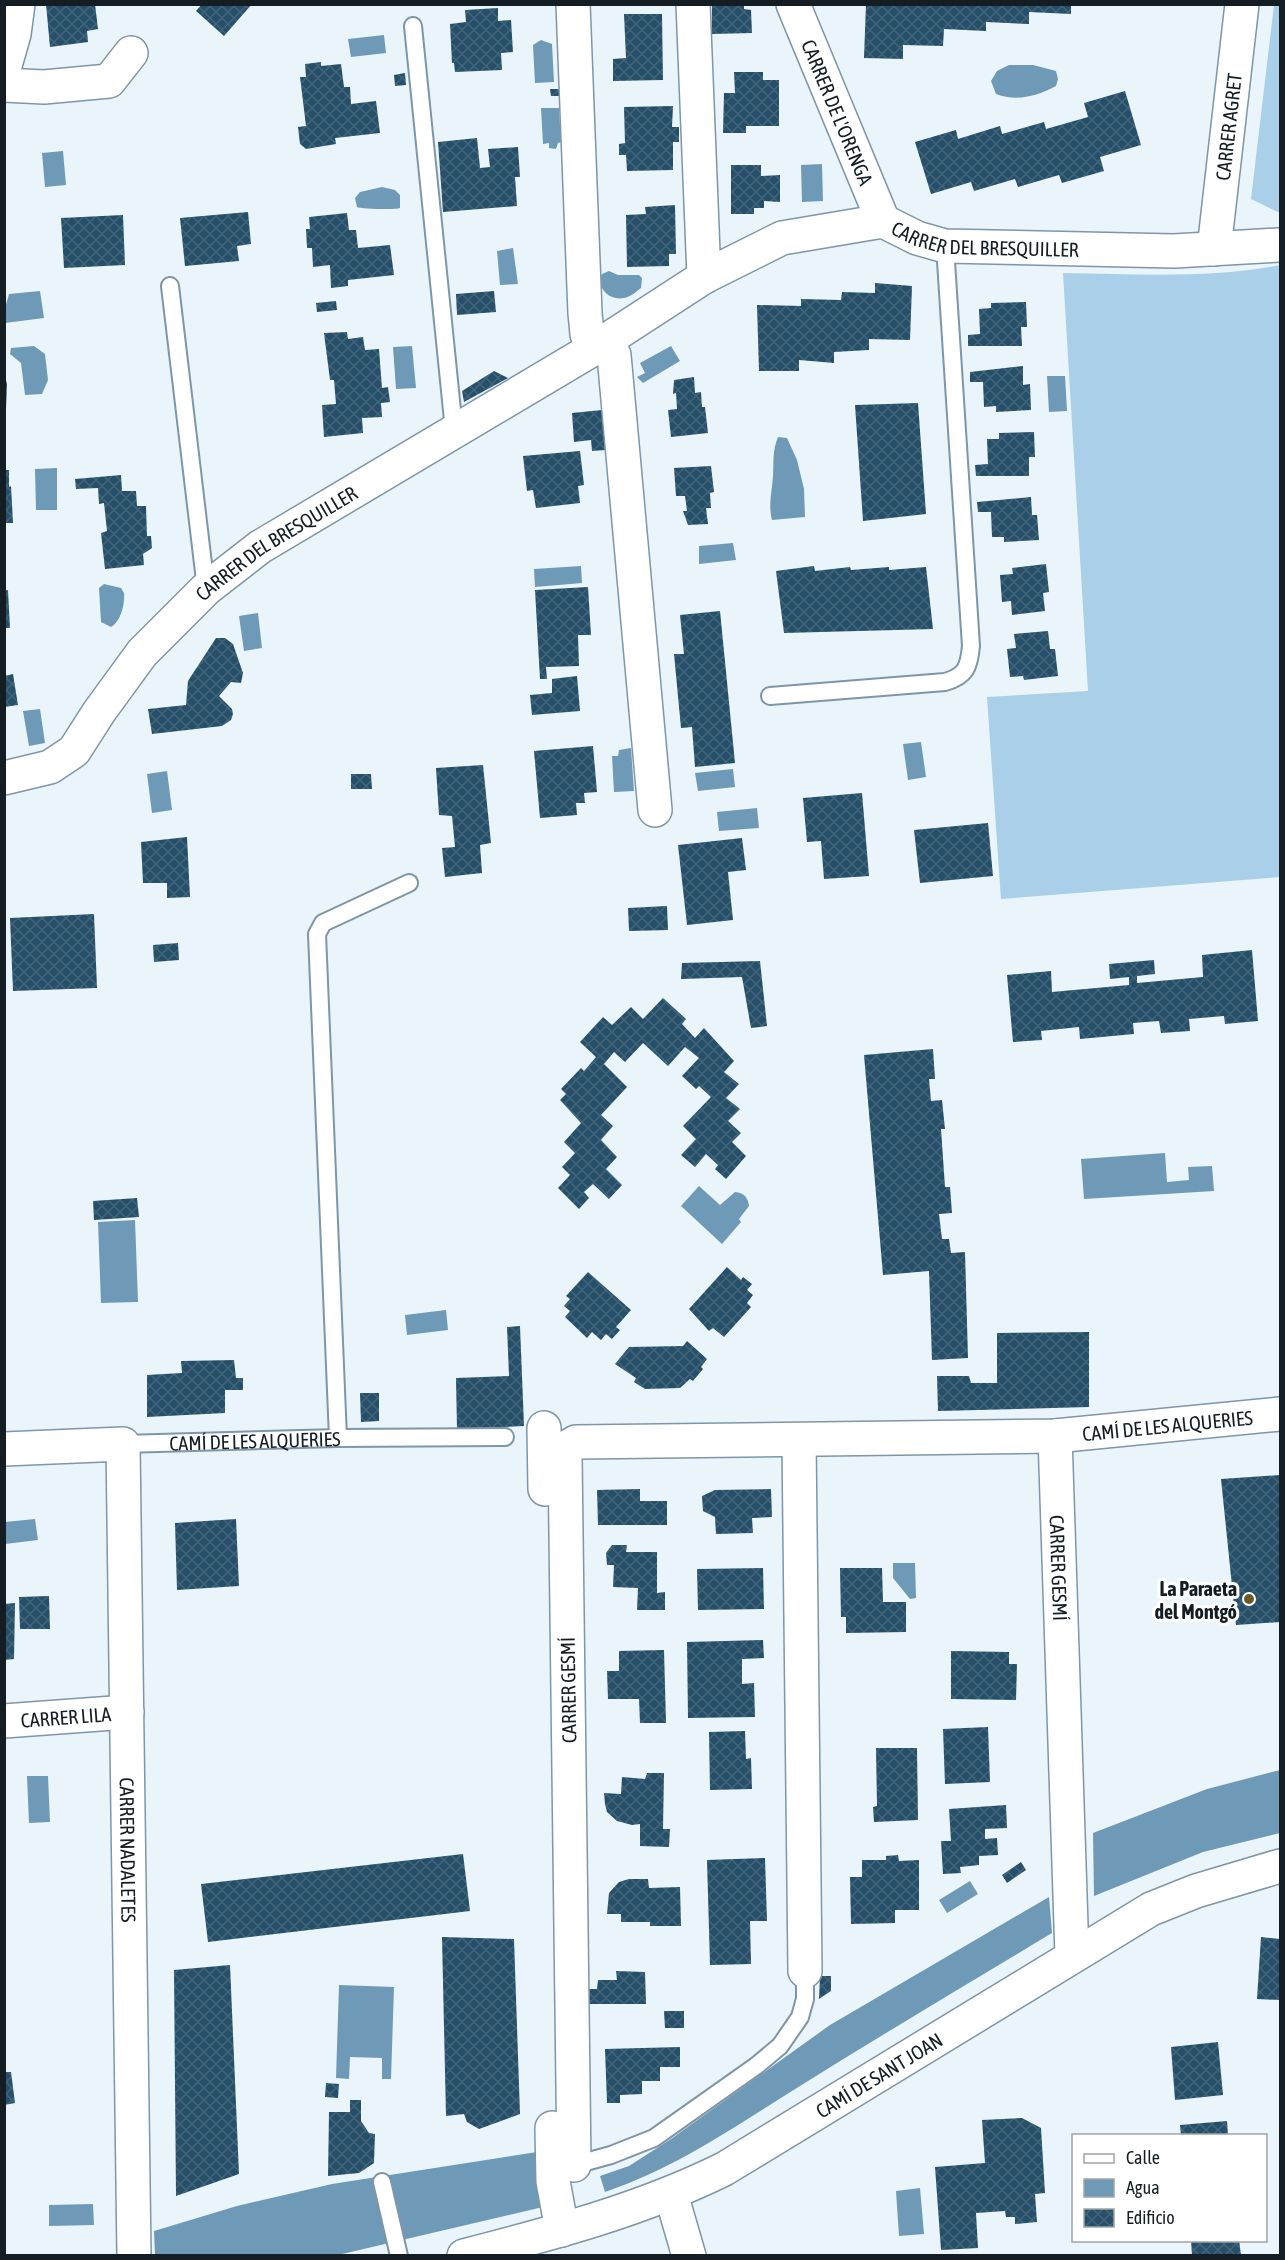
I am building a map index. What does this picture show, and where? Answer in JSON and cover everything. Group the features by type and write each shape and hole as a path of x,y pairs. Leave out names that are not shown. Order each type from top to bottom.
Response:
{"street":[{"path":"4,69 15,34 18,4"},
{"path":"573,4 587,334 614,355 655,810"},
{"path":"693,4 704,277"},
{"name":"CARRER DE L'ORENGA","path":"793,4 883,221"},
{"name":"CARRER AGRET","path":"1214,249 1242,4"},
{"path":"4,85 44,87 109,81 131,53"},
{"name":"CARRER DEL BRESQUILLER","path":"4,778 50,767 74,751 142,653 206,589 261,547 599,344 704,277 782,238 883,221 917,238 945,246 1134,250 1279,245"},
{"name":"CAMÍ DE LES ALQUERIES","path":"1055,1436 1281,1414"},
{"name":"CARRER GESMÍ","path":"544,1428 559,2190"},
{"name":"CARRER GESMÍ","path":"559,2190 565,1455 569,1446 576,1442 1055,1436 1072,1956"},
{"path":"799,1441 805,1971"},
{"name":"CAMÍ DE LES ALQUERIES","path":"4,1449 123,1444"},
{"name":"CARRER NADALETES","path":"123,1444 134,2255"},
{"name":"CARRER LILA","path":"4,1721 127,1712"},
{"name":"CAMÍ DE SANT JOAN","path":"464,2256 559,2190 671,2194 724,2169 1151,1909 1196,1891 1281,1866"},
{"path":"671,2194 689,2256"}],"lane":[{"path":"412,26 454,430"},
{"path":"770,696 945,682 964,674 969,665 971,646 945,246"},
{"path":"170,286 206,589"},
{"path":"338,1438 317,934 323,923 409,883"},
{"name":"CAMÍ DE LES ALQUERIES","path":"123,1444 338,1438 505,1437"},
{"path":"559,2190 611,2155 654,2138 756,2066 780,2046 800,2017 805,1999 805,1971"},
{"path":"382,2182 399,2256"}],"shaded area":[{"path":"1274,5 1280,5 1280,213 1251,199"},
{"path":"1280,265 1280,877 1001,899 987,697 1088,691 1063,273 1200,274"}],"water":[{"path":"384,35 386,53 351,57 348,39"},
{"path":"541,40 552,44 554,82 535,83 533,45"},
{"path":"1009,65 1033,65 1056,71 1058,79 1056,86 1027,97 1012,98 996,94 991,81 997,71"},
{"path":"541,108 559,108 561,142 558,143 556,149 549,148 549,143 543,144"},
{"path":"63,151 66,185 45,187 42,153"},
{"path":"822,164 823,201 802,202 801,165"},
{"path":"382,187 395,190 400,195 400,208 357,207 355,198 360,192"},
{"path":"513,248 518,284 500,285 497,251"},
{"path":"609,271 618,275 639,275 642,278 641,288 624,298 609,295 602,289 601,279 602,274"},
{"path":"40,291 44,318 5,323 5,308 9,294"},
{"path":"34,346 45,354 48,380 42,394 25,395 21,363 10,354 11,348"},
{"path":"412,346 416,388 396,389 393,347"},
{"path":"671,346 680,361 643,383 637,377 645,373 640,363"},
{"path":"1047,376 1065,376 1067,411 1049,412"},
{"path":"778,437 787,438 797,460 804,489 805,517 772,520 770,503"},
{"path":"57,468 57,510 36,510 35,469"},
{"path":"733,543 736,560 699,564 699,546"},
{"path":"581,566 582,583 535,587 534,569"},
{"path":"104,584 121,588 124,593 122,612 111,627 101,622 99,588"},
{"path":"258,613 262,648 244,651 239,616"},
{"path":"40,709 45,743 29,746 23,711"},
{"path":"921,742 926,777 908,780 903,744"},
{"path":"631,748 634,791 614,792 612,756 618,756 619,750"},
{"path":"733,769 735,787 698,791 695,773"},
{"path":"167,771 172,810 152,813 147,774"},
{"path":"757,808 759,828 719,831 717,812"},
{"path":"1165,1153 1167,1182 1189,1180 1188,1167 1212,1166 1214,1191 1084,1199 1081,1159"},
{"path":"699,1186 720,1205 735,1192 743,1194 748,1200 749,1206 739,1219 741,1222 722,1244 681,1206"},
{"path":"135,1220 138,1302 101,1303 98,1222"},
{"path":"446,1310 448,1330 407,1335 405,1315"},
{"path":"35,1519 38,1540 5,1544 5,1522"},
{"path":"893,1563 915,1563 916,1598 910,1599 893,1578"},
{"path":"1280,1770 1280,1833 1203,1852 1094,1896 1093,1833 1207,1789"},
{"path":"27,1776 48,1776 50,1822 29,1823"},
{"path":"970,1881 978,1894 947,1913 939,1900"},
{"path":"1049,1897 1052,1933 702,2147 655,2172 605,2192 600,2176 629,2166 671,2139 830,2025"},
{"path":"339,1985 394,1987 391,2079 382,2079 382,2058 350,2057 349,2079 336,2078"},
{"path":"537,2152 543,2207 338,2255 155,2255 154,2231 237,2206 332,2184"},
{"path":"920,2188 924,2234 899,2236 896,2191"},
{"path":"93,2204 94,2225 49,2226 49,2205"}],"building":[{"path":"46,4 95,4 98,29 87,31 88,42 50,47"},
{"path":"202,4 252,4 224,36 196,11"},
{"path":"712,4 744,4 744,9 751,10 752,33 712,34"},
{"path":"866,4 1071,4 1071,14 1029,12 1029,24 986,22 986,31 944,29 943,46 903,45 903,59 864,58"},
{"path":"498,8 498,21 511,20 513,52 501,53 502,70 455,72 454,63 452,63 450,24 466,22 465,10"},
{"path":"624,14 662,14 663,80 613,81 613,59 626,58"},
{"path":"321,62 321,66 341,64 344,87 350,87 351,104 376,101 380,133 335,138 336,144 306,149 300,144 298,127 306,126 300,77 306,77 305,64"},
{"path":"734,72 763,72 763,80 779,80 779,126 746,126 746,133 723,133 724,93 735,93"},
{"path":"405,73 406,85 395,86 394,75"},
{"path":"550,89 564,89 569,96 551,96"},
{"path":"1125,91 1141,145 1100,157 1104,171 1062,183 1059,175 1018,187 1015,179 974,191 971,182 931,194 915,142 956,130 958,139 1000,126 1002,134 1044,122 1046,129 1088,117 1084,103"},
{"path":"673,106 672,127 679,127 679,142 673,142 673,170 627,171 626,155 619,155 619,144 625,143 624,107"},
{"path":"477,138 480,168 490,167 488,149 518,147 520,177 515,177 517,206 443,212 438,142"},
{"path":"731,165 761,165 761,176 780,175 780,202 764,201 764,208 754,208 754,214 731,214"},
{"path":"675,205 676,254 669,254 669,266 627,267 626,215 646,214 645,207"},
{"path":"248,212 251,244 237,246 239,261 185,266 180,218"},
{"path":"347,213 349,230 356,230 358,248 390,245 394,275 348,280 348,286 331,288 330,265 313,267 312,248 307,248 306,229 310,229 309,217"},
{"path":"123,215 125,265 64,268 61,218"},
{"path":"875,283 912,286 910,340 869,339 869,350 834,352 834,363 799,360 799,371 759,371 757,305 801,306 801,299 841,300 842,292 875,293"},
{"path":"494,291 496,312 457,315 456,294"},
{"path":"336,301 337,310 317,312 316,303"},
{"path":"1026,302 1027,327 1021,327 1022,346 968,346 968,335 980,334 979,309 991,308 991,303"},
{"path":"347,332 348,339 363,337 365,350 379,349 382,388 388,387 390,402 381,403 382,417 362,418 363,433 324,437 322,405 336,404 334,380 330,380 324,333"},
{"path":"1023,366 1023,385 1030,384 1031,410 996,412 996,406 984,407 983,382 970,382 970,372"},
{"path":"494,371 508,378 464,402 462,391"},
{"path":"5,377 7,384 6,409 4,409"},
{"path":"694,377 695,393 701,392 702,407 705,407 708,433 671,437 668,410 677,409 676,393 673,394 674,380"},
{"path":"918,403 926,514 863,521 855,405"},
{"path":"602,410 605,450 592,451 591,440 574,442 572,413"},
{"path":"1034,432 1035,457 1029,457 1029,476 976,476 975,465 988,464 987,439 999,439 999,433"},
{"path":"580,451 584,485 578,486 580,503 536,508 533,490 527,491 523,456"},
{"path":"711,466 714,492 710,493 711,508 706,508 708,524 688,525 683,511 687,511 685,496 676,496 674,468"},
{"path":"4,470 9,470 13,523 4,523"},
{"path":"121,475 122,491 136,491 137,506 146,506 147,536 151,536 152,548 143,554 144,565 105,569 101,533 107,531 104,503 99,504 98,488 76,489 75,479"},
{"path":"1031,497 1032,515 1037,515 1039,540 1004,542 1004,537 992,537 991,512 978,512 977,502"},
{"path":"1046,564 1049,592 1043,593 1045,611 1012,615 1011,601 1002,602 1000,575 1013,574 1012,568"},
{"path":"814,566 815,571 850,567 851,570 889,567 889,570 926,567 933,629 784,633 776,571"},
{"path":"588,587 591,635 578,635 579,666 546,667 547,679 540,679 535,590"},
{"path":"8,590 10,628 4,628 4,591"},
{"path":"720,611 735,763 695,767 692,727 681,728 674,654 684,654 680,615"},
{"path":"1048,631 1050,649 1055,649 1058,676 1024,680 1023,676 1010,677 1007,649 1016,648 1014,634"},
{"path":"216,638 225,638 233,644 243,673 241,683 231,682 219,696 232,709 231,720 222,726 152,734 148,709 186,705 188,681"},
{"path":"13,674 18,705 4,707 4,676"},
{"path":"577,676 580,711 532,715 530,695 552,693 552,679"},
{"path":"593,746 597,792 584,793 585,803 576,803 577,815 540,818 534,751"},
{"path":"483,765 491,843 480,845 482,873 445,877 442,848 455,847 452,816 439,815 436,768"},
{"path":"351,774 371,774 372,789 351,789"},
{"path":"862,793 869,876 824,879 821,841 807,842 803,798"},
{"path":"988,823 993,876 920,883 914,830"},
{"path":"187,837 190,897 167,898 167,883 143,883 141,842"},
{"path":"742,838 746,870 728,872 733,920 687,925 678,845"},
{"path":"667,906 668,930 629,931 628,908"},
{"path":"94,914 97,988 13,991 10,918"},
{"path":"178,943 179,960 154,962 153,945"},
{"path":"1252,950 1258,1021 1225,1024 1224,1016 1189,1019 1190,1031 1161,1033 1159,1021 1133,1023 1134,1034 1080,1039 1079,1027 1041,1031 1042,1040 1013,1042 1007,975 1051,971 1052,992 1129,985 1129,977 1110,979 1109,964 1154,960 1155,974 1137,976 1137,983 1203,977 1202,955"},
{"path":"760,961 767,1026 751,1028 742,977 681,979 682,963"},
{"path":"663,998 686,1019 682,1024 695,1038 704,1028 734,1061 724,1072 739,1084 726,1098 740,1109 728,1121 741,1133 732,1142 746,1156 726,1179 715,1169 718,1165 706,1154 695,1167 681,1155 696,1139 683,1126 711,1097 699,1086 696,1089 682,1076 699,1058 685,1047 668,1066 643,1043 625,1062 614,1052 604,1064 627,1087 601,1115 613,1126 601,1140 617,1157 606,1169 622,1185 609,1199 593,1184 584,1192 589,1198 579,1209 558,1188 570,1175 562,1167 575,1153 564,1142 581,1123 560,1100 566,1094 561,1089 581,1068 584,1071 596,1057 580,1042 603,1017 612,1025 631,1007 643,1019"},
{"path":"933,1049 935,1079 929,1079 931,1101 942,1100 945,1129 941,1129 945,1187 950,1187 952,1213 939,1214 942,1239 949,1239 951,1253 965,1252 968,1358 932,1360 929,1271 883,1275 864,1055"},
{"path":"137,1198 139,1217 94,1220 93,1201"},
{"path":"727,1267 741,1280 743,1277 752,1284 747,1290 753,1295 747,1303 751,1307 724,1337 713,1328 709,1331 689,1309"},
{"path":"588,1272 631,1310 616,1327 620,1330 612,1339 606,1334 601,1340 592,1332 587,1338 565,1317 570,1311 564,1306 570,1299 566,1296"},
{"path":"520,1326 524,1426 457,1429 456,1378 509,1376 507,1327"},
{"path":"1089,1332 1089,1407 938,1411 937,1376 969,1376 971,1383 997,1383 997,1333"},
{"path":"687,1341 707,1359 701,1367 703,1369 693,1381 690,1379 680,1388 645,1389 634,1382 636,1378 615,1364 629,1347 683,1346"},
{"path":"234,1360 236,1378 243,1378 243,1390 225,1390 225,1413 147,1417 147,1375 182,1373 181,1361"},
{"path":"360,1393 379,1393 379,1421 361,1422"},
{"path":"1280,1475 1280,1622 1236,1625 1221,1479"},
{"path":"640,1489 640,1501 667,1501 667,1525 598,1525 597,1490"},
{"path":"771,1489 772,1517 752,1518 753,1533 716,1534 715,1517 703,1511 702,1496 715,1490"},
{"path":"236,1519 239,1586 177,1590 175,1523"},
{"path":"612,1545 627,1545 626,1552 657,1552 657,1593 665,1592 665,1610 637,1610 638,1588 613,1587 614,1565 607,1565 606,1553"},
{"path":"763,1568 764,1609 698,1610 697,1569"},
{"path":"840,1568 882,1568 883,1602 906,1602 906,1632 846,1633 846,1617 841,1617"},
{"path":"49,1596 50,1629 20,1629 19,1597"},
{"path":"15,1603 14,1659 4,1660 4,1604"},
{"path":"763,1640 764,1658 742,1659 742,1684 754,1683 755,1717 688,1718 687,1642"},
{"path":"664,1650 666,1723 640,1723 639,1699 608,1699 607,1671 619,1671 619,1651"},
{"path":"951,1651 1009,1652 1009,1664 1017,1664 1016,1700 951,1699"},
{"path":"988,1727 990,1782 945,1784 943,1729"},
{"path":"745,1731 746,1759 751,1758 752,1789 710,1790 709,1732"},
{"path":"876,1748 917,1748 918,1820 874,1822 873,1807 877,1806"},
{"path":"647,1773 664,1773 663,1829 670,1829 669,1847 640,1846 640,1824 632,1825 617,1821 607,1812 604,1793 621,1794 622,1777 645,1779"},
{"path":"1006,1805 1007,1828 985,1829 985,1839 997,1838 998,1855 979,1856 979,1865 960,1867 961,1873 943,1874 941,1841 951,1841 949,1809"},
{"path":"463,1854 470,1911 208,1942 201,1884"},
{"path":"898,1855 899,1861 919,1860 919,1910 895,1910 895,1923 851,1924 850,1877 862,1877 862,1860 886,1860 886,1856"},
{"path":"765,1858 767,1921 750,1921 751,1964 710,1965 707,1860"},
{"path":"1021,1862 1026,1870 1007,1883 1002,1875"},
{"path":"629,1879 648,1879 649,1888 680,1887 681,1926 650,1926 650,1922 621,1922 621,1914 607,1914 609,1893 619,1882"},
{"path":"442,1937 514,1939 520,2114 479,2129 467,2122 464,2114 446,2116"},
{"path":"1261,1937 1280,1939 1280,2000 1257,1999"},
{"path":"230,1965 239,2174 176,2196 174,1970"},
{"path":"616,1971 645,1972 646,2004 588,2004 588,1989 597,1989 598,1980 617,1980"},
{"path":"820,1976 831,1976 831,1991 819,1999"},
{"path":"664,2011 684,2011 684,2028 665,2028"},
{"path":"1218,2042 1223,2095 1175,2100 1171,2047"},
{"path":"680,2047 680,2067 660,2067 660,2081 642,2081 642,2094 620,2095 620,2103 607,2103 605,2049"},
{"path":"4,2072 11,2072 15,2103 4,2105"},
{"path":"326,2083 339,2084 338,2098 325,2097"},
{"path":"350,2100 361,2100 361,2121 369,2133 375,2134 374,2163 359,2173 328,2176 329,2112 350,2112"},
{"path":"1022,2118 1041,2128 1045,2193 1035,2194 1037,2222 1015,2224 1015,2217 1006,2217 1005,2211 976,2213 978,2248 941,2250 935,2167 985,2163 982,2120"},
{"path":"1227,2121 1228,2134 1181,2134 1180,2125"},
{"path":"1191,2242 1239,2242 1241,2255 1192,2256"}],"place":[{"name":"La Paraeta del Montgó","path":"1249,1599"}]}
